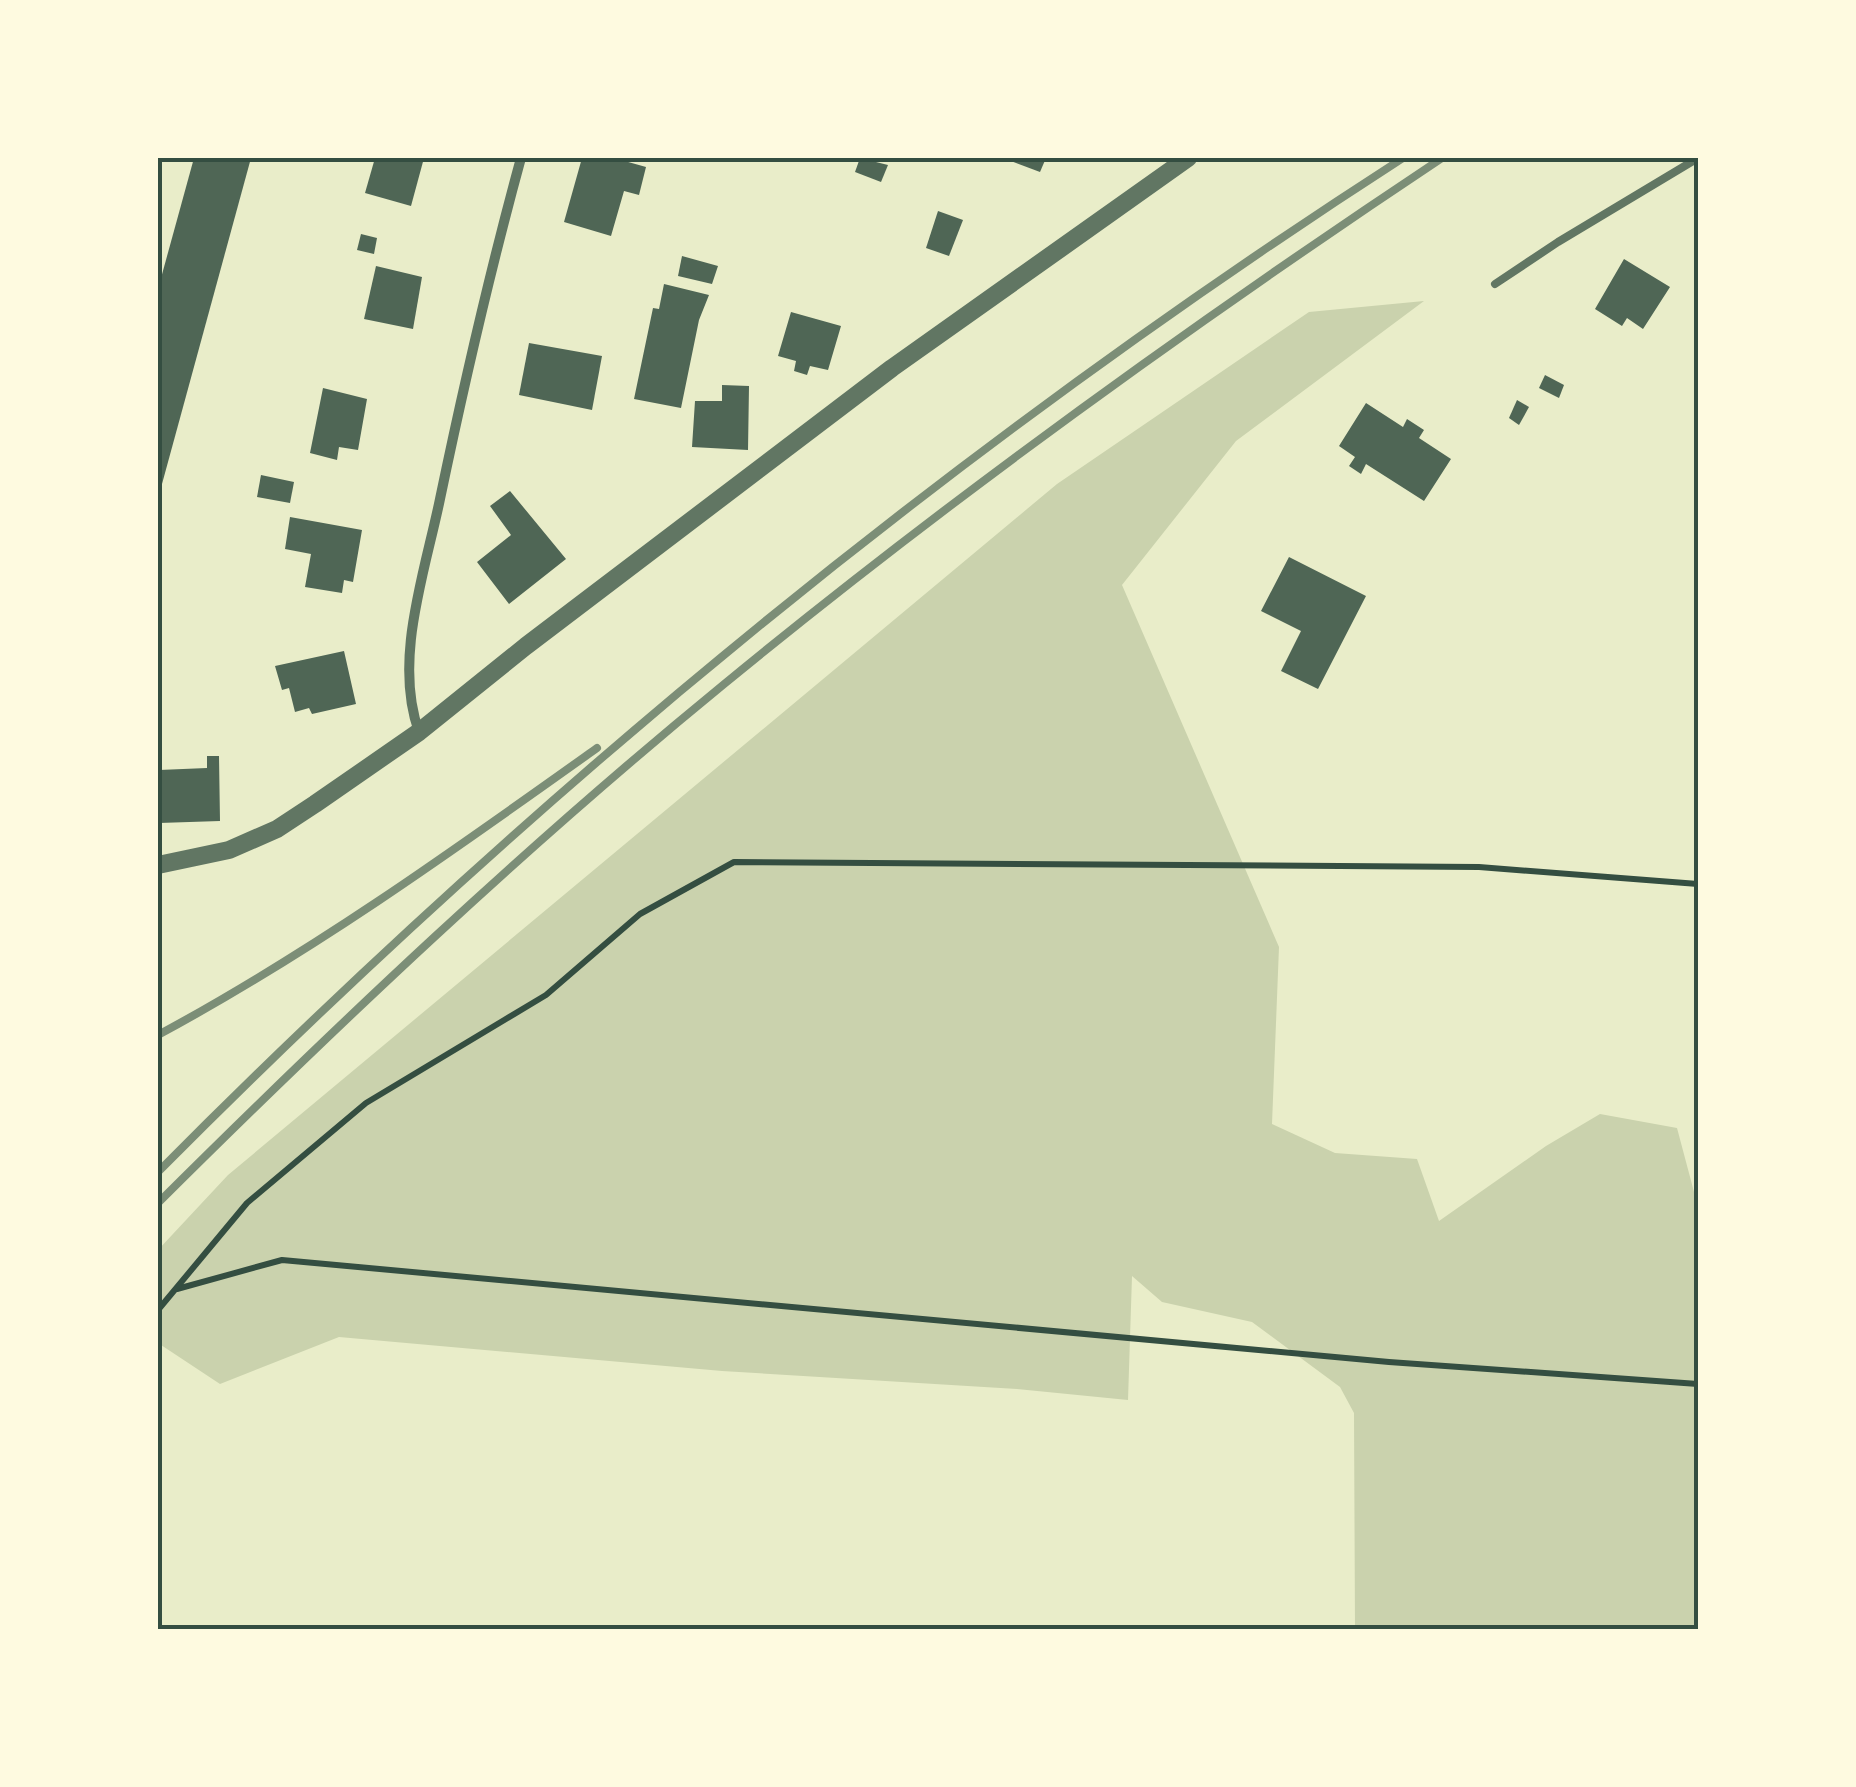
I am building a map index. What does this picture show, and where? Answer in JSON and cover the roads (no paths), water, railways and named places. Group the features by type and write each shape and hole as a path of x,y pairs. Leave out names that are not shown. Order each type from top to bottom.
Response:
{"street":[{"path":"419,732 410,709 414,620 476,323 521,158"},
{"path":"158,866 229,850 276,830 419,732 892,368 1188,158"}],"lane":[{"path":"1495,284 1698,158"}],"railway":[{"path":"158,1172 448,894 753,631 1072,385 1403,158"},
{"path":"158,1203 434,937 723,685 1076,412 1442,158"},
{"path":"158,1035 327,935 597,748"}]}
